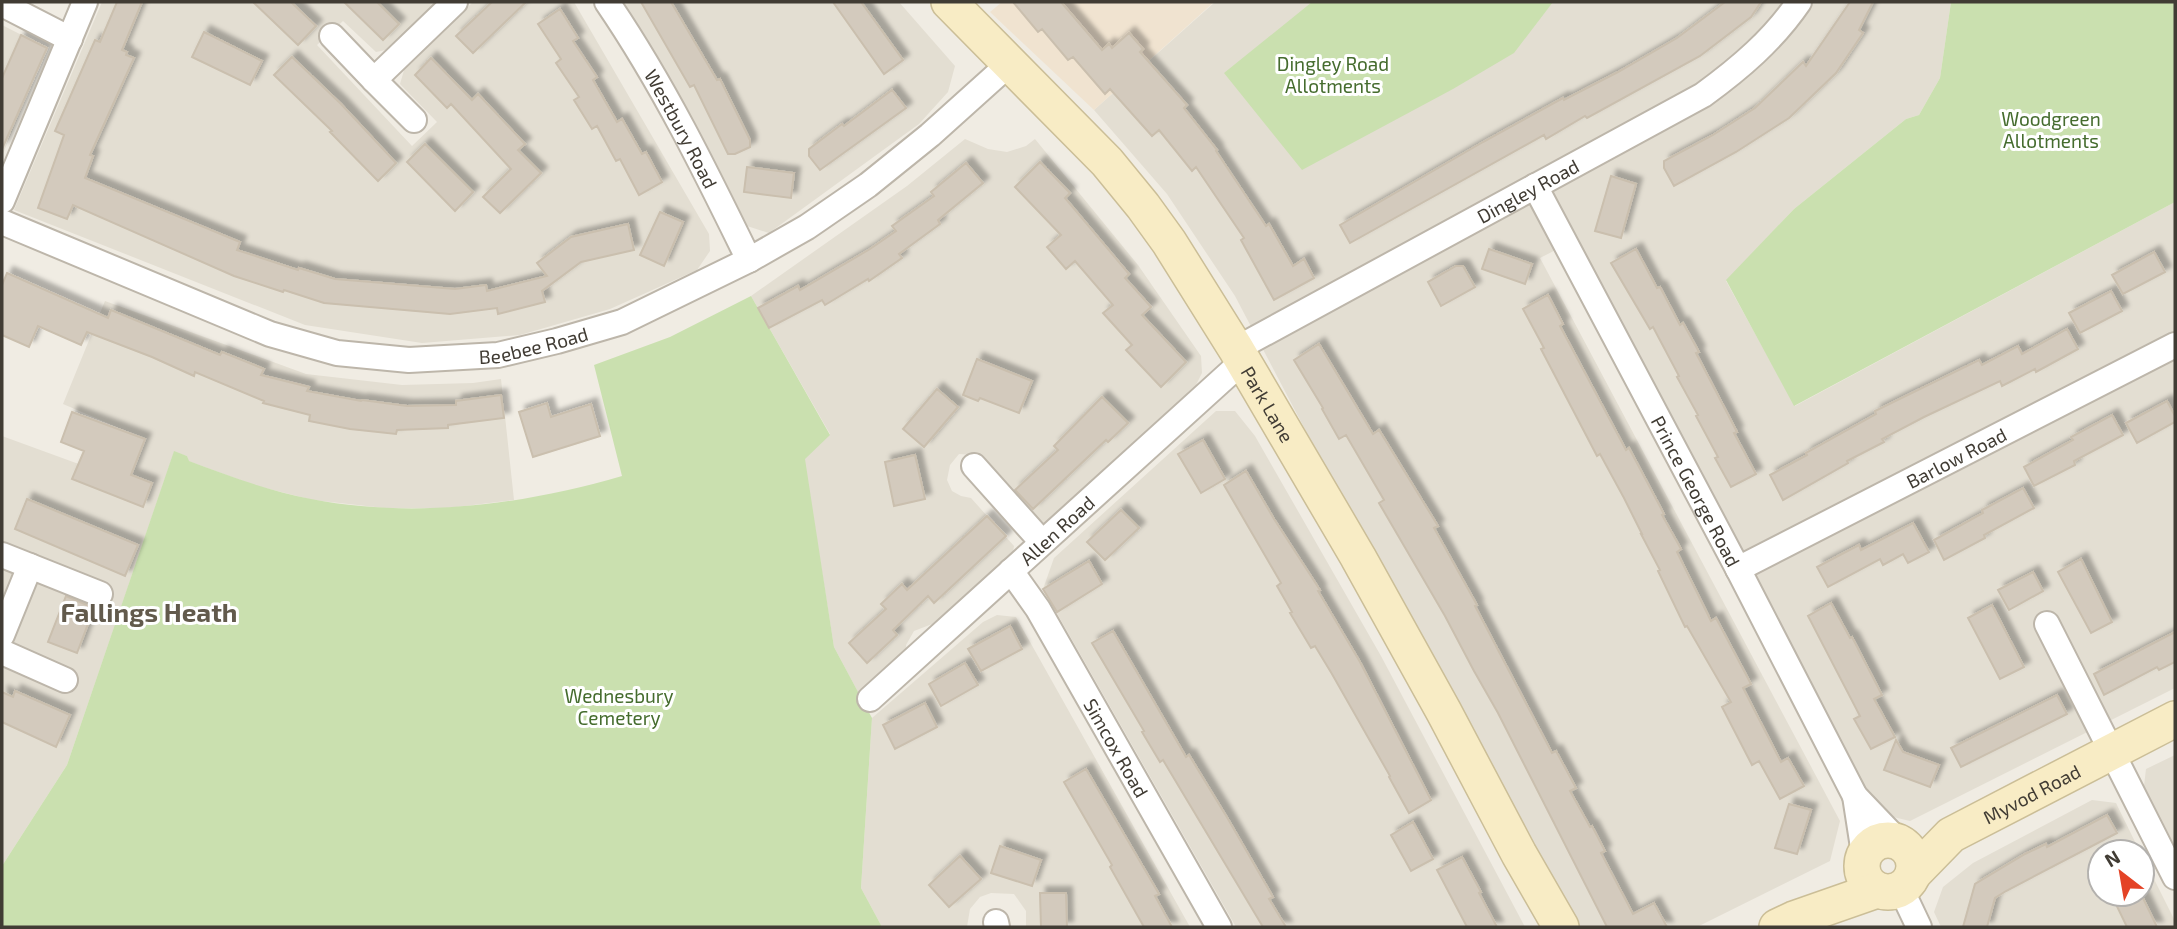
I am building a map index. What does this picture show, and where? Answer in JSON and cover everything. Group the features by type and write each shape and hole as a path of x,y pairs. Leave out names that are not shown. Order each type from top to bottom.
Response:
{"main road":[{"name":"Park Lane","path":"949,2 1107,162 1143,205 1239,355 1358,556 1561,927"},
{"name":"Myvod Road","path":"1785,923 1888,865 2175,719"},
{"name":"Park Lane","path":"1519,854 1546,927"}],"street":[{"path":"2,201 85,2"},
{"path":"374,80 455,2"},
{"name":"Westbury Road","path":"607,2 657,79 749,260"},
{"name":"Dingley Road","path":"1239,355 1535,186 1703,95 1759,51 1799,2"},
{"path":"2,5 70,39"},
{"path":"332,36 414,120"},
{"name":"Beebee Road","path":"2,222 270,334 337,353 409,360 498,355 622,322 749,260 807,227 868,185 930,135 1009,64"},
{"name":"Prince George Road","path":"1535,186 1738,569 1888,865"},
{"name":"Barlow Road","path":"1738,569 2175,345"},
{"name":"Allen Road","path":"870,699 1011,571 1239,355"},
{"path":"974,466 1042,542"},
{"path":"2,555 100,594"},
{"path":"2,635 30,566"},
{"name":"Simcox Road","path":"1011,571 1038,609 1219,927"},
{"path":"2047,624 2175,877"},
{"path":"2,652 65,680"},
{"name":"Prince George Road","path":"1855,796 1888,865"},
{"path":"1888,865 1919,927"}],"shaded area":[{"path":"102,2 444,2 396,48 376,52 343,21 317,45 412,146 437,122 400,84 405,67 473,2 574,2 709,234 710,251 697,270 610,309 520,335 422,343 305,325 14,210"},
{"path":"616,2 899,2 955,66 948,92 919,124 769,233 747,226 655,57"},
{"path":"1002,2 1214,2 1094,110 990,12"},
{"path":"1215,2 1951,2 1940,78 1919,115 1906,119 1794,209 1726,281 1795,406 2175,202 2175,688 1910,821 1885,815 1860,782 1573,241 1540,258 1840,821 1830,861 1697,927 1576,927 1360,534 1235,296 1167,194 1094,110"},
{"path":"2,25 47,48 2,156"},
{"path":"965,139 988,149 1007,152 1026,146 1035,139 1138,265 1201,356 1202,373 1193,391 1044,530 974,455 959,454 950,465 947,480 952,491 971,498 1014,546 1012,558 940,621 914,631 906,645 907,652 858,692 834,647 804,459 830,434 751,296 907,186"},
{"path":"105,301 306,374 402,385 473,383 501,379 514,500 448,508 384,508 313,500 257,486 188,461 187,456 174,452 67,765 2,866 2,436 128,482 145,439 63,404"},
{"path":"1216,411 1235,411 1255,436 1381,656 1525,927 1236,927 1043,589 1054,558"},
{"path":"997,615 1016,617 1190,927 1026,927 1026,911 1014,894 991,893 980,897 970,909 967,927 882,927 861,888 872,718 983,622"},
{"path":"2175,755 2175,847 2144,786 2146,769"},
{"path":"2092,800 2116,803 2133,838 2086,838 2086,908 2156,908 2156,883 2175,921 2175,927 1941,927 1934,912 1943,887 1973,863"}],"green space":[{"name":"Dingley Road Allotments","path":"1312,2 1553,2 1514,53 1302,170 1224,73"},
{"name":"Woodgreen Allotments","path":"1951,2 2175,2 2175,202 1794,406 1726,280 1794,209 1906,119 1919,115 1940,78"},
{"name":"Wednesbury Cemetery","path":"751,296 830,435 805,459 834,647 872,718 861,888 882,927 2,927 2,866 67,765 174,451 187,456 189,461 234,478 295,496 389,508 468,506 507,501 546,495 622,476 594,365 670,337"}],"building":[{"path":"117,2 142,2 122,50 134,58 90,155 93,156 85,178 240,242 237,250 335,279 455,289 486,285 487,291 547,276 537,263 571,237 628,224 634,250 581,262 542,291 545,302 498,314 497,308 450,314 324,303 234,276 73,205 67,219 38,208 64,135 55,131 95,40 100,42"},
{"path":"253,2 291,2 316,26 298,45"},
{"path":"344,2 377,2 399,24 383,40"},
{"path":"492,2 526,2 473,53 456,36"},
{"path":"641,2 671,2 717,80 720,79 750,140 750,147 735,154 728,154 694,85 690,87"},
{"path":"833,2 861,2 903,60 884,74"},
{"path":"1013,2 1061,2 1102,50 1109,44 1112,48 1129,33 1143,49 1140,52 1187,105 1184,108 1217,150 1266,226 1269,224 1293,266 1304,259 1314,278 1274,300 1241,240 1244,238 1196,167 1192,171 1159,130 1152,136 1110,89 1105,94 1073,57 1068,60 1042,29 1038,32"},
{"path":"1725,2 1761,2 1751,17 1700,56 1546,139 1544,135 1350,243 1340,225 1483,142 1677,38"},
{"path":"1850,2 1873,2 1859,30 1863,33 1836,73 1789,118 1736,152 1674,186 1664,168 1664,161 1713,135 1755,108 1803,62 1806,66"},
{"path":"560,9 578,38 573,41 597,77 593,80 617,122 622,119 642,154 646,152 662,182 639,195 620,159 616,161 597,126 592,129 574,100 579,97 556,63 561,59 538,24"},
{"path":"204,32 262,61 250,85 192,57"},
{"path":"21,35 47,48 2,149 2,78"},
{"path":"292,57 396,163 378,181 330,132 332,131 274,75"},
{"path":"431,58 472,100 478,94 525,144 518,150 541,173 500,213 483,197 511,169 451,104 447,108 415,75"},
{"path":"892,90 906,108 820,170 809,156 809,149"},
{"path":"425,144 473,192 455,211 407,162"},
{"path":"1040,162 1070,193 1065,198 1129,274 1125,278 1151,307 1142,315 1186,362 1161,387 1126,350 1132,345 1103,313 1113,305 1075,261 1066,269 1047,247 1061,235 1015,187"},
{"path":"966,163 983,183 938,220 940,224 899,254 902,258 869,281 868,279 825,305 822,300 769,328 758,308 798,286 800,290 896,231 892,226 934,196 931,192"},
{"path":"747,167 794,173 791,198 744,192"},
{"path":"1611,176 1636,184 1621,238 1595,231"},
{"path":"660,212 683,222 664,266 640,255"},
{"path":"1489,249 1532,264 1525,284 1482,269"},
{"path":"1636,249 1657,288 1660,287 1680,325 1683,323 1699,352 1696,353 1756,474 1731,487 1653,327 1650,329 1611,263"},
{"path":"2154,252 2165,272 2123,294 2112,275"},
{"path":"1456,266 1463,266 1475,287 1441,306 1428,282"},
{"path":"7,273 108,318 111,310 220,355 222,352 264,369 261,375 309,387 307,391 407,406 456,405 456,401 501,395 504,418 448,425 448,428 397,430 396,434 350,429 309,421 310,415 263,403 264,401 195,372 194,376 87,332 81,345 38,326 29,347 2,335 2,285"},
{"path":"2111,291 2122,311 2080,333 2069,313"},
{"path":"1548,295 1563,324 1560,326 1626,450 1629,448 1664,514 1662,515 1681,549 1677,552 1711,621 1716,618 1751,684 1743,688 1781,762 1788,758 1804,786 1780,799 1759,761 1752,765 1722,707 1731,702 1687,626 1685,627 1624,498 1600,454 1597,456 1541,349 1544,348 1523,309"},
{"path":"2067,329 2078,349 2036,372 2035,369 2002,386 2000,381 1924,417 1882,439 1884,442 1783,500 1770,475 1876,414 1875,411 1979,360 1982,365 2018,346 2022,354"},
{"path":"1319,344 1373,434 1379,430 1438,526 1434,528 1477,605 1475,606 1552,753 1556,751 1576,788 1570,791 1605,851 1601,853 1633,914 1654,903 1667,927 1607,927 1498,713 1379,503 1384,500 1346,435 1339,439 1294,360"},
{"path":"977,359 1032,381 1019,413 980,398 978,401 963,395"},
{"path":"937,389 958,407 924,447 903,429"},
{"path":"1102,397 1128,423 1108,442 1106,440 1033,509 1015,490 1058,450 1054,446"},
{"path":"2167,401 2175,416 2175,422 2137,443 2126,423"},
{"path":"547,403 551,417 591,404 600,436 533,457 519,412"},
{"path":"72,412 145,439 131,475 152,483 143,507 72,479 84,451 61,442"},
{"path":"2112,415 2123,435 2074,461 2075,465 2034,486 2024,467"},
{"path":"1203,440 1225,479 1201,493 1178,454"},
{"path":"915,455 925,499 894,506 885,462"},
{"path":"1246,471 1320,590 1318,591 1360,662 1431,800 1409,813 1332,674 1315,646 1311,648 1290,613 1292,612 1277,586 1281,583 1224,485"},
{"path":"2023,488 2034,508 1944,560 1934,540"},
{"path":"27,499 138,545 125,576 15,529"},
{"path":"1121,510 1139,528 1105,560 1087,542"},
{"path":"987,516 1006,536 934,603 928,596 893,630 897,635 867,663 849,643 886,609 881,604 902,584 907,590"},
{"path":"1913,523 1929,552 1908,563 1903,554 1883,565 1880,559 1828,587 1817,567 1859,545 1861,550"},
{"path":"2081,559 2112,622 2091,633 2058,572"},
{"path":"1089,561 1102,584 1057,612 1043,589"},
{"path":"2033,572 2043,591 2009,610 1998,590"},
{"path":"66,596 94,608 77,653 48,642"},
{"path":"1831,603 1882,695 1874,699 1895,737 1871,749 1854,719 1860,716 1808,616"},
{"path":"1992,605 2024,667 2000,679 1968,618"},
{"path":"1010,626 1022,649 981,671 968,649"},
{"path":"1113,631 1186,757 1189,755 1228,819 1273,897 1269,899 1286,927 1263,927 1163,760 1160,762 1142,732 1144,731 1092,643"},
{"path":"2175,632 2175,662 2159,670 2157,667 2104,695 2094,674"},
{"path":"965,663 978,685 941,706 929,684"},
{"path":"15,691 70,715 56,747 2,722 2,692 13,697"},
{"path":"2057,695 2067,714 1961,767 1951,748"},
{"path":"925,703 937,727 895,749 883,725"},
{"path":"1896,740 1903,752 1939,765 1930,787 1884,770"},
{"path":"1086,769 1159,894 1155,896 1172,927 1144,927 1110,867 1112,865 1064,782"},
{"path":"1789,804 1811,810 1797,854 1775,848"},
{"path":"2107,815 2117,833 2107,838 2086,838 2086,849 1995,898 1987,927 1963,927 1975,884 2025,854 2046,844 2047,847"},
{"path":"1413,822 1433,859 1411,871 1391,835"},
{"path":"1000,846 1041,860 1032,886 991,873"},
{"path":"960,856 981,879 949,907 929,885"},
{"path":"1462,857 1497,927 1467,927 1437,870"},
{"path":"1040,893 1066,893 1067,927 1041,927"},
{"path":"2118,908 2148,908 2157,927 2127,927"}],"district":[{"name":"Fallings Heath","path":"149,611"}]}
